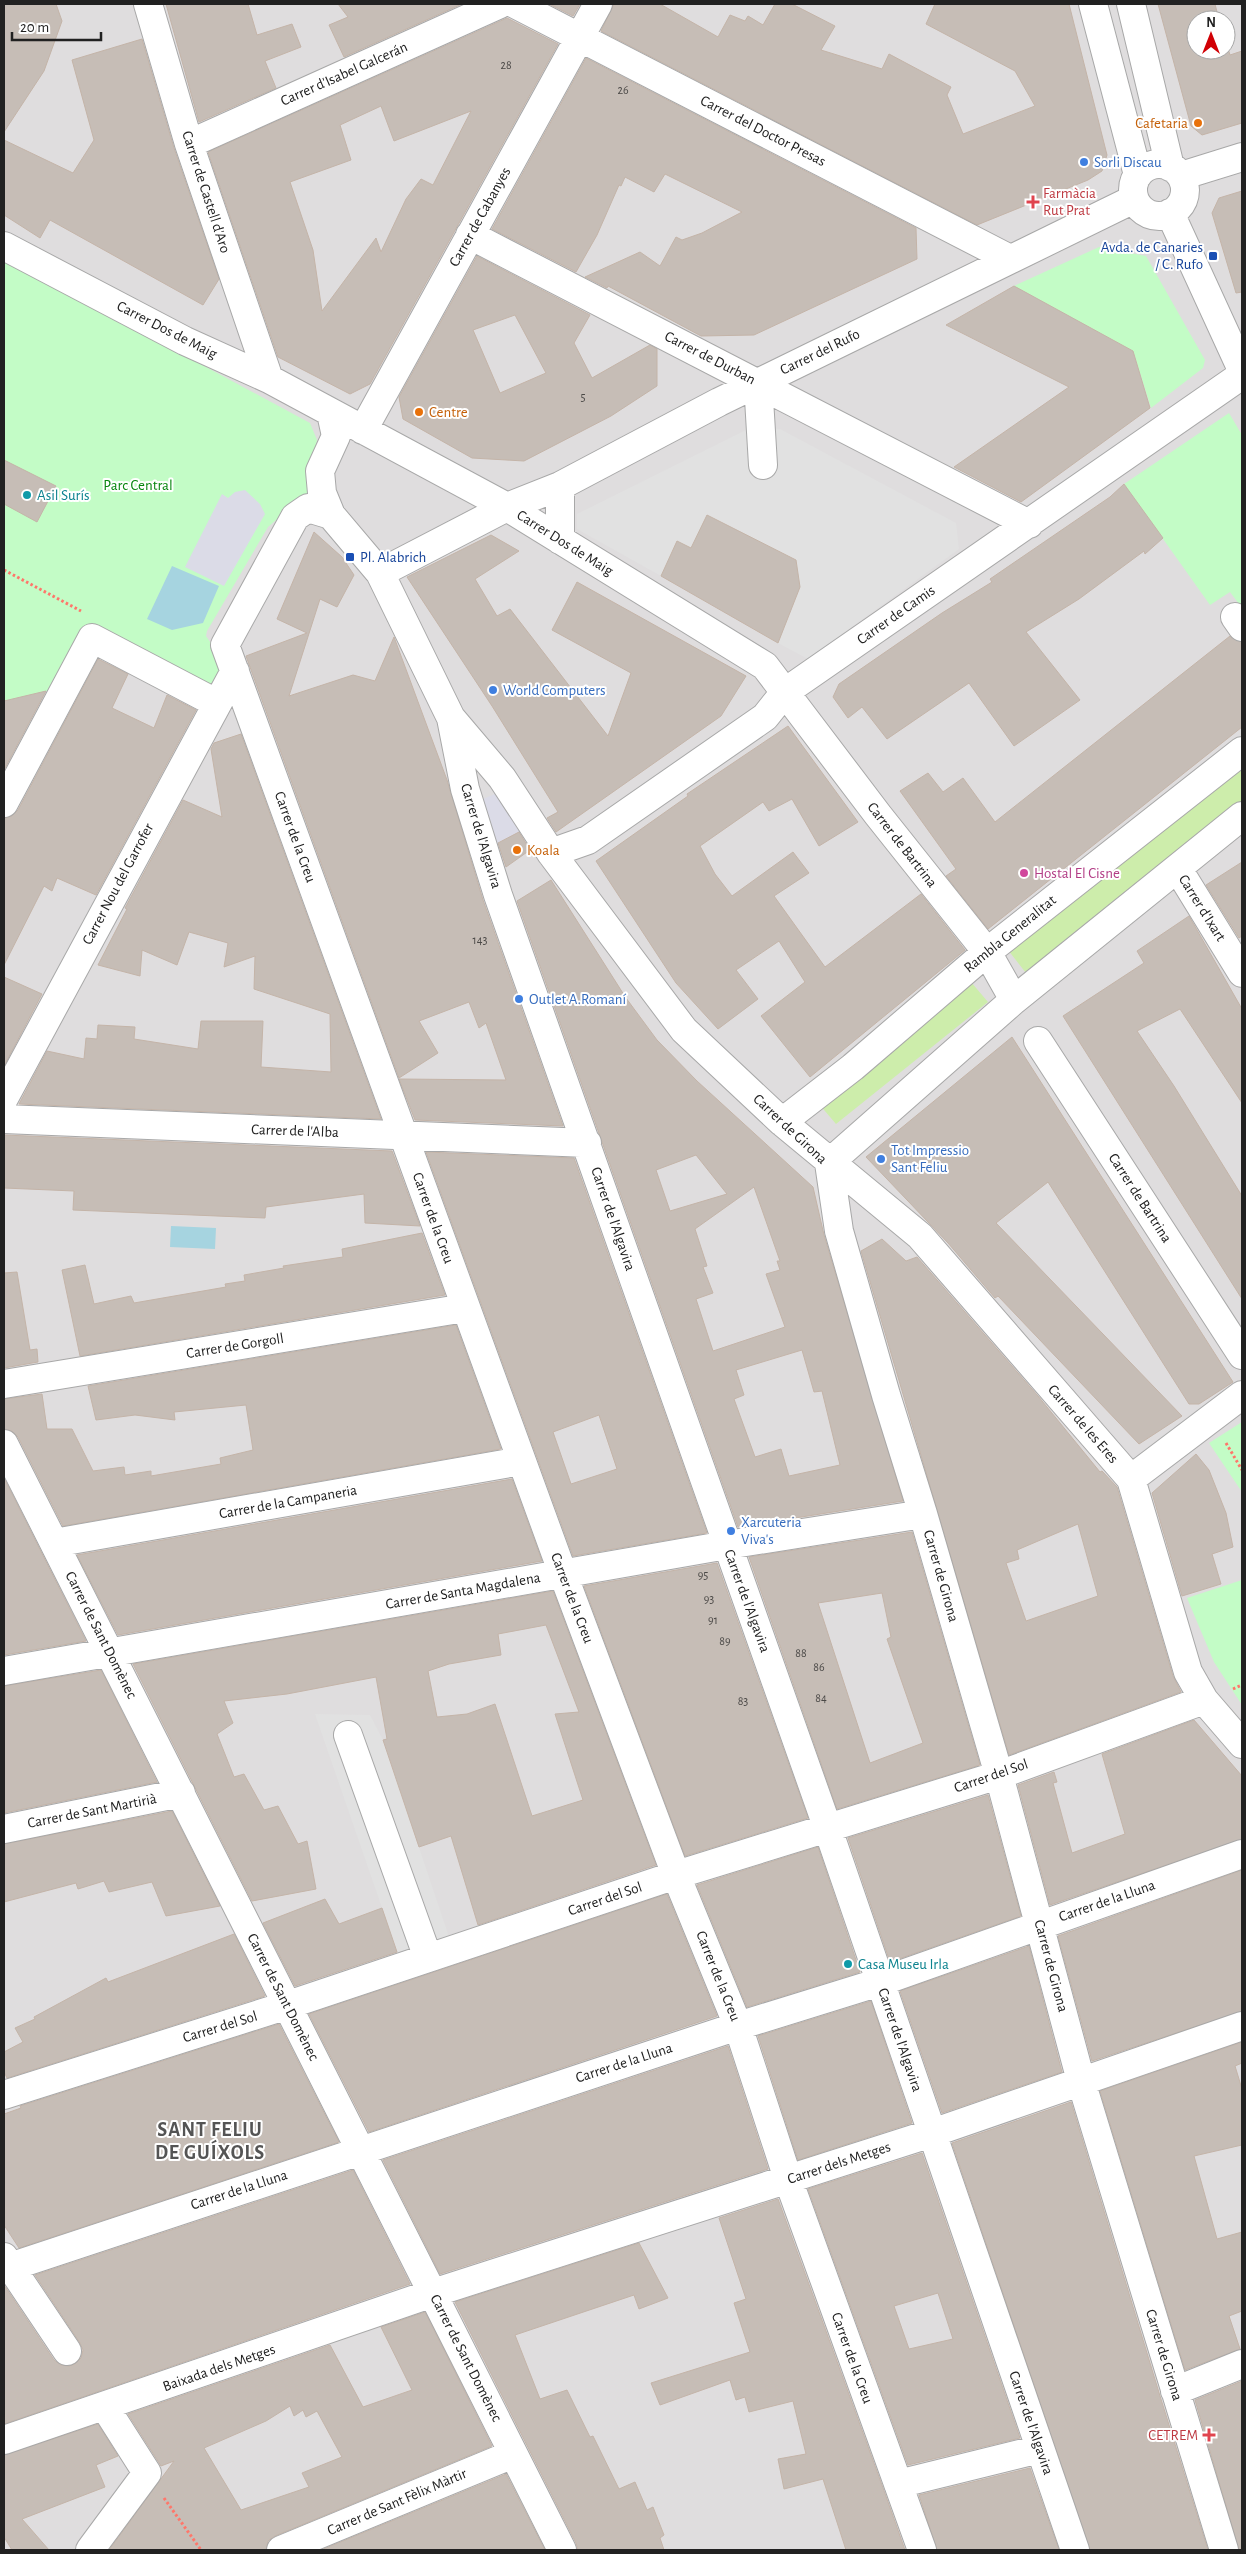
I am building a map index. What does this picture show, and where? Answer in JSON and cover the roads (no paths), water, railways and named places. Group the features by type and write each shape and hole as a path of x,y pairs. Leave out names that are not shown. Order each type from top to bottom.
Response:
{"street":[{"name":"Carrer de Castell d'Aro","path":"148,4 189,144 269,380"},
{"name":"Carrer d'Isabel Galcerán","path":"189,144 500,4"},
{"name":"Carrer del Doctor Presas","path":"515,4 1010,259"},
{"name":"Carrer de Cabanyes","path":"363,430 598,4"},
{"path":"1092,4 1142,209 1149,214 1162,215 1170,213 1179,205 1184,195 1175,171 1131,4"},
{"path":"1136,187 1145,168 1156,164 1175,171 1242,157"},
{"name":"Carrer del Rufo","path":"380,573 506,507 560,486 758,382 1010,259 1136,187"},
{"path":"1170,213 1242,370"},
{"name":"Carrer de Durban","path":"470,235 758,382 1029,524"},
{"name":"Carrer Dos de Maig","path":"4,246 185,341 269,380 506,507 765,666 785,692"},
{"name":"Carrer de Camis","path":"551,853 588,840 765,717 785,692 1242,375"},
{"path":"758,382 763,465"},
{"path":"329,450 336,436 332,413"},
{"path":"329,450 343,440 363,430"},
{"name":"Carrer de l'Algavira","path":"329,450 320,471 322,493 332,515 380,573 452,718 465,789 498,895 828,1829 1075,2550"},
{"path":"560,486 560,540"},
{"name":"Carrer de la Creu","path":"332,515 308,508 295,517 225,645 521,1461 676,1875 738,2026 788,2179 922,2550"},
{"path":"4,803 92,638 216,703"},
{"name":"Carrer Nou del Garrofer","path":"4,1098 235,671"},
{"name":"Carrer de Bartrina","path":"785,692 878,815 987,952 1014,1000"},
{"name":"Carrer de Girona","path":"452,718 502,778 551,853 684,1030 782,1122 829,1163 839,1231 999,1775 1081,2081 1224,2550"},
{"name":"Rambla Generalitat","path":"782,1122 853,1067 987,952 1242,751"},
{"path":"829,1163 1014,1000 1242,816"},
{"name":"Carrer d'Ixart","path":"1178,869 1242,973"},
{"name":"Carrer de Bartrina","path":"1038,1041 1242,1355"},
{"name":"Carrer de l'Alba","path":"4,1119 587,1143"},
{"name":"Carrer de les Eres","path":"829,1163 920,1236 1131,1479 1188,1672 1204,1700 1242,1744"},
{"name":"Carrer de Gorgoll","path":"4,1384 465,1308"},
{"path":"1131,1479 1242,1395"},
{"name":"Carrer de Sant Domènec","path":"4,1444 16,1493 54,1543 562,2550"},
{"name":"Carrer de la Campaneria","path":"54,1543 521,1461"},
{"name":"Carrer de Santa Magdalena","path":"4,1671 727,1545 923,1514"},
{"name":"Carrer del Sol","path":"4,2095 288,2005 676,1875 999,1775 1204,1700"},
{"path":"348,1735 428,1958"},
{"name":"Carrer de Sant Martirià","path":"4,1829 181,1794"},
{"name":"Carrer de la Lluna","path":"6,2264 738,2026 880,1982 1242,1854"},
{"name":"Carrer dels Metges","path":"433,2293 932,2133 1242,2026"},
{"path":"6,2264 67,2351"},
{"name":"Baixada dels Metges","path":"4,2440 105,2407 433,2293"},
{"path":"1175,2391 1242,2364"},
{"path":"90,2550 146,2472 105,2407"},
{"path":"898,2484 1040,2449"},
{"name":"Carrer de Sant Fèlix Màrtir","path":"281,2550 514,2454"}],"water":[{"path":"172,566 219,586 203,623 172,630 147,619"},
{"path":"171,1226 216,1228 215,1249 170,1247"}],"place":[{"name":"Cafetaria","path":"1198,123"},
{"name":"Sorli Discau","path":"1084,162"},
{"name":"Farmàcia Rut Prat","path":"1033,202"},
{"name":"Avda. de Canaries / C. Rufo","path":"1213,256"},
{"name":"Centre","path":"419,412"},
{"name":"Asil Surís","path":"27,495"},
{"name":"Pl. Alabrich","path":"350,557"},
{"name":"World Computers","path":"493,690"},
{"name":"Koala","path":"517,850"},
{"name":"Hostal El Cisne","path":"1024,873"},
{"name":"Outlet A.Romaní","path":"519,999"},
{"name":"Tot Impressio Sant Feliu","path":"881,1159"},
{"name":"Xarcuteria Viva's","path":"731,1531"},
{"name":"Casa Museu Irla","path":"848,1964"},
{"name":"CETREM","path":"1209,2435"}],"district":[{"name":"SANT FELIU DE GUÍXOLS","path":"210,2142"}],"park label":[{"name":"Parc Central","path":"138,485"}]}
